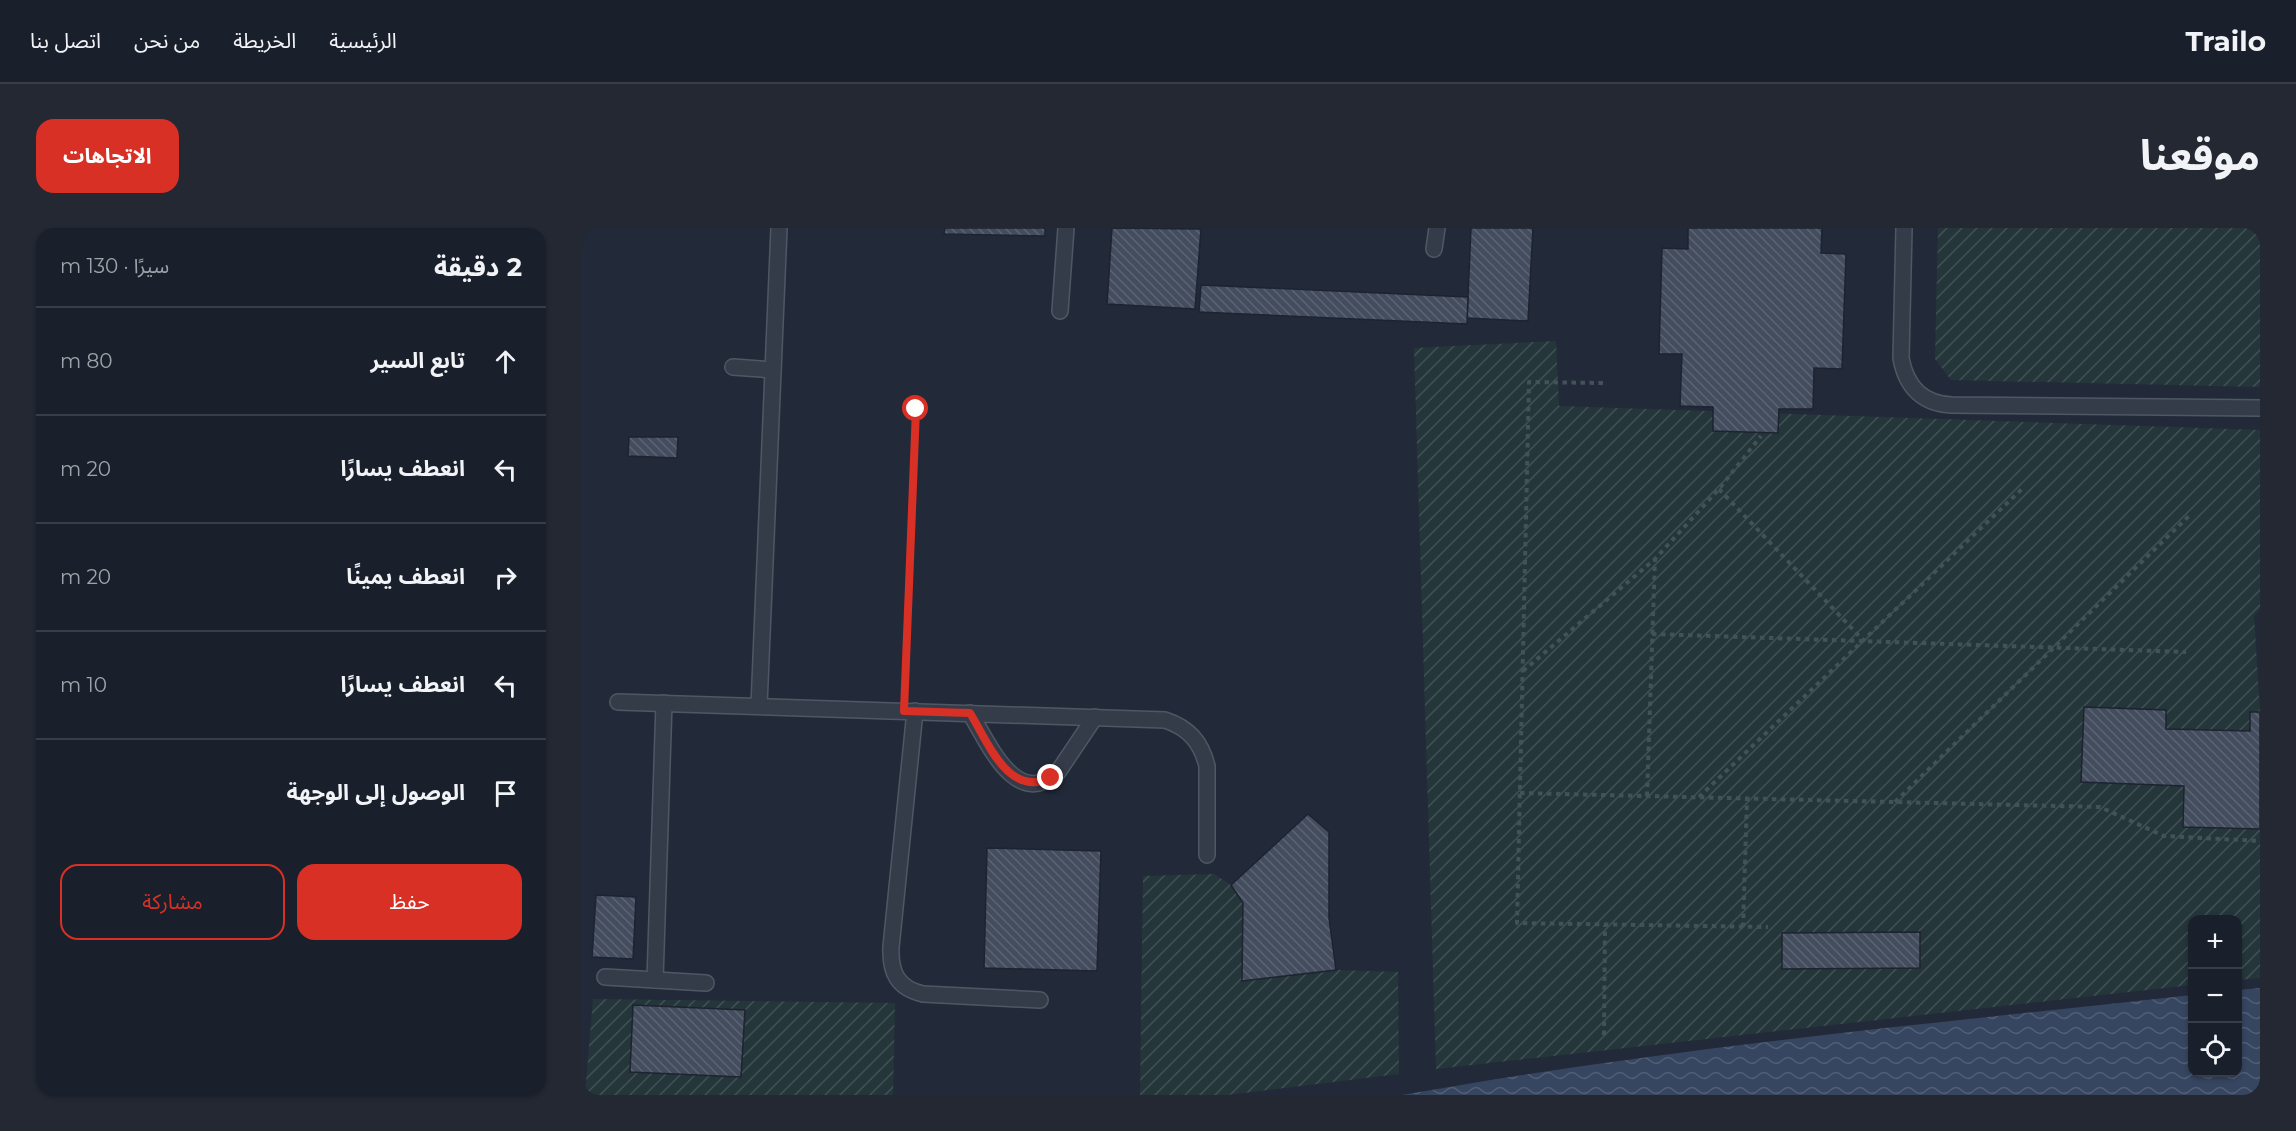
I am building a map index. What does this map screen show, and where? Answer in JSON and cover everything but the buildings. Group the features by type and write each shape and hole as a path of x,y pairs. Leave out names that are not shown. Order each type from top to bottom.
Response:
{"lane":[{"path":"759,706 779,228"},
{"path":"1060,311 1066,228"},
{"path":"1434,249 1437,228"},
{"path":"1904,228 1901,358 1908,383 1927,400 1952,405 2260,408"},
{"path":"733,367 773,370"},
{"path":"618,702 1165,720 1189,731 1198,741 1207,766 1207,855"},
{"path":"655,980 664,703"},
{"path":"909,711 891,967 903,985 923,994 1040,1000"},
{"path":"970,713 1008,772 1015,778 1032,783 1042,782 1058,771 1095,717"},
{"path":"605,977 706,983"}],"path":[{"path":"1603,383 1529,382 1516,923 1768,927"},
{"path":"909,711 916,409"},
{"path":"1522,672 1655,559 1719,489 1761,436"},
{"path":"1699,798 2023,488"},
{"path":"1719,489 1864,640"},
{"path":"1894,802 2191,514"},
{"path":"1647,796 1655,559"},
{"path":"1652,634 2186,652"},
{"path":"1520,793 2100,807 2164,836 2260,841"},
{"path":"1743,927 1747,799"},
{"path":"1604,1035 1605,925"}],"shaded area":[{"path":"1938,228 2260,228 2260,387 1951,380 1935,359"},
{"path":"1556,341 1559,406 2260,430 2260,609 2254,616 2260,712 2250,712 2250,731 2166,729 2166,710 2084,707 2081,782 2184,786 2183,827 2260,829 2260,978 2242,980 2242,915 2188,915 2188,985 1436,1069 1414,348"},
{"path":"1214,874 1231,885 1243,903 1242,981 1336,970 1398,972 1399,1074 1227,1095 1140,1095 1143,876"},
{"path":"593,999 895,1003 893,1095 585,1095","holes":["633,1006 744,1010 741,1077 630,1072"]}],"water":[{"path":"2260,988 2260,1095 1402,1095 1500,1078 1697,1050 2188,995 2188,1077 2242,1077 2242,990"}],"route":[{"path":"916,409 904,711 970,713 1002,765 1015,778 1032,783 1051,778"}]}
